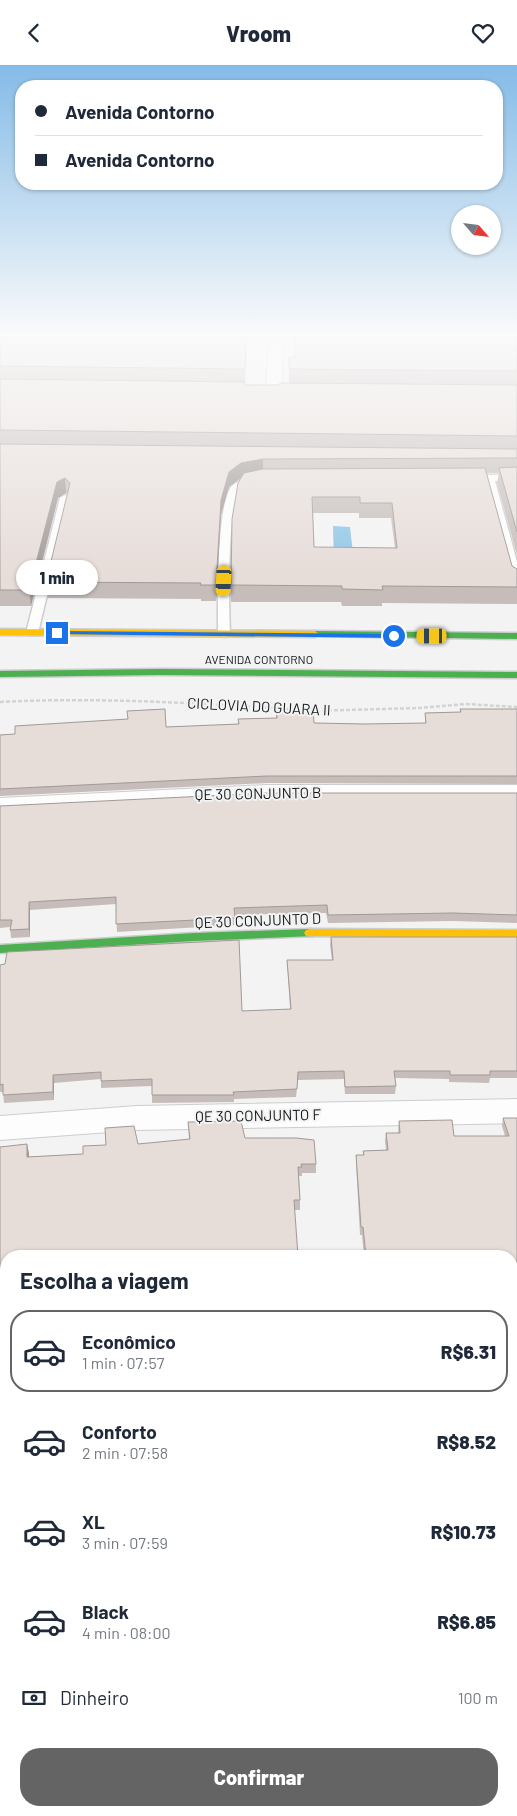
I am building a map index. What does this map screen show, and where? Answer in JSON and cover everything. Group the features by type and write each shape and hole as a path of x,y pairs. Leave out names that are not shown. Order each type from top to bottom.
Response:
{"main road":[{"name":"AVENIDA CONTORNO","path":"0,632 517,636"},
{"name":"AVENIDA CONTORNO","path":"0,674 159,672 517,675"},
{"name":"QE 30 CONJUNTO D","path":"0,949 221,936 360,933 517,934"}],"street":[{"name":"QE 30 CONJUNTO B","path":"0,805 266,792 517,792"},
{"name":"QE 30 CONJUNTO F","path":"0,1128 137,1118 517,1111"}],"lane":[{"path":"459,478 517,478"},
{"path":"489,478 517,582"},
{"path":"224,635 223,598 228,516 234,490 240,484 263,479"},
{"path":"32,633 64,498"}],"path":[{"name":"CICLOVIA DO GUARA II","path":"0,702 56,699 153,700 292,709"},
{"name":"CICLOVIA DO GUARA II","path":"301,710 419,708 466,704 517,707"}],"water":[{"path":"333,526 350,527 354,562 334,562"}],"building":[{"path":"0,418 517,418 517,436 0,430"},
{"path":"0,444 517,449 517,458 263,459 241,463 229,472 221,500 216,585 200,585 201,583 46,582 70,483 65,478 57,482 29,590 0,590"},
{"path":"517,467 517,532 499,468"},
{"path":"485,468 512,566 517,569 517,587 382,586 383,590 342,589 342,586 231,585 232,519 238,483 244,473 263,469","holes":["312,497 360,497 360,503 392,503 397,548 314,547"]},
{"path":"165,709 166,727 239,724 238,719 277,718 276,709 313,709 314,723 365,724 426,723 425,713 461,712 460,709 517,709 517,776 267,776 0,789 0,735 15,734 15,726 128,719 127,711"},
{"path":"267,793 517,793 517,915 453,913 328,915 327,905 234,908 235,918 116,924 116,897 29,902 29,929 10,930 12,920 0,920 0,806"},
{"path":"331,937 517,937 517,1071 490,1071 490,1075 450,1075 450,1071 394,1071 396,1086 345,1087 344,1071 298,1072 297,1089 233,1092 234,1095 152,1095 152,1079 101,1081 101,1072 53,1075 53,1092 3,1095 3,1084 0,1085 0,965 5,964 7,952 239,940 242,1011 291,1009 287,960 333,960"},
{"path":"503,1118 517,1118 517,1250 365,1250 363,1227 361,1227 356,1155 364,1155 363,1151 388,1150 386,1133 400,1133 399,1121 452,1120 454,1136 509,1136"},
{"path":"241,1121 245,1138 314,1140 316,1164 301,1164 302,1167 298,1167 300,1200 294,1200 298,1250 0,1250 0,1147 27,1144 27,1157 83,1154 83,1146 106,1145 105,1128 134,1126 138,1144 190,1139 188,1122"}],"traffic: fast":[{"path":"315,634 517,636"},
{"path":"0,674 159,672 517,675"},
{"path":"0,949 194,937 310,933"}],"traffic: slow":[{"path":"0,632 315,634"},
{"path":"310,933 517,934"}],"route":[{"path":"57,633 394,636"}]}
